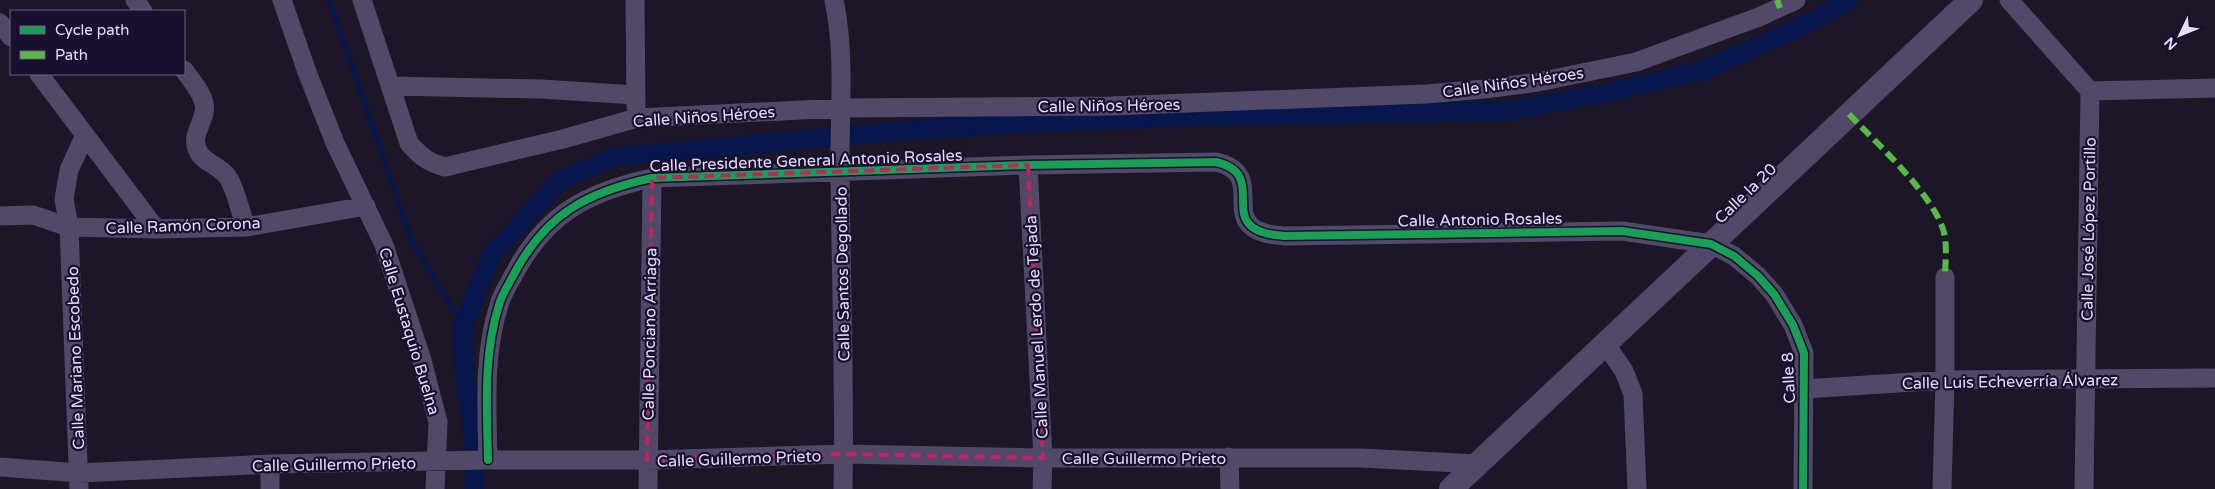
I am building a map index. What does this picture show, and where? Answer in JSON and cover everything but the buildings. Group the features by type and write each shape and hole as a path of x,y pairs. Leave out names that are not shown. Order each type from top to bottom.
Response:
{"street":[{"path":"134,0 142,10"},
{"name":"Calle Eustaquio Buelna","path":"282,0 307,72 335,143 384,245 421,357 438,422 439,462 435,489"},
{"path":"362,0 391,86"},
{"path":"635,0 637,118"},
{"name":"Calle Santos Degollado","path":"834,0 838,18 841,115 843,489"},
{"name":"Calle Niños Héroes","path":"636,95 541,89 391,86 409,143 417,153 432,164 446,167 563,139 637,118 841,115 1112,106 1426,94 1484,89 1538,82 1636,62 1759,17 1796,0"},
{"name":"Calle la 20","path":"1452,489 1971,0"},
{"path":"2009,0 2090,91 2215,88"},
{"path":"0,22 10,37"},
{"path":"185,72 204,101 203,118 195,143 198,153 229,178 246,227"},
{"path":"40,75 156,229"},
{"name":"Calle José López Portillo","path":"2084,489 2084,380 2090,91"},
{"name":"Calle Mariano Escobedo","path":"79,481 69,227 64,199 69,170 85,135"},
{"name":"Calle Presidente General Antonio Rosales","path":"485,461 487,384 492,336 499,304 527,250 551,224 595,194 618,186 652,178 840,168 1216,162 1235,170 1244,193 1245,217 1250,225"},
{"name":"Calle Manuel Lerdo de Tejada","path":"1028,165 1043,458 1042,489"},
{"name":"Calle Ponciano Arriaga","path":"648,489 652,178"},
{"name":"Calle Ramón Corona","path":"0,216 33,215 69,227 156,229 246,227 366,206"},
{"name":"Calle Antonio Rosales","path":"1250,225 1265,232 1285,236 1622,231 1711,244"},
{"name":"Calle 8","path":"1711,244 1734,256 1774,294 1793,325 1804,353 1803,489"},
{"path":"1942,489 1945,380 1944,277"},
{"path":"1606,345 1624,371 1633,394 1637,489"},
{"name":"Calle Luis Echeverría Álvarez","path":"1804,389 1945,380 2215,378"},
{"name":"Calle Guillermo Prieto","path":"0,467 79,481 270,464 647,460 844,454 1043,458 1361,458 1478,464"},
{"path":"1229,457 1230,489"},
{"path":"270,464 270,489"}],"highlighted area":[{"path":"1028,165 1043,458 844,454 647,460 652,178"}],"waterway":[{"path":"329,0 411,239 463,326"},
{"path":"474,489 475,450 464,370 463,326 492,254 560,180 615,157 910,130 1028,123 1210,116 1508,111 1601,94 1704,70 1813,21 1848,0"}],"marked path":[{"path":"1777,0 1780,8"},
{"path":"1849,114 1890,156 1920,190 1932,207 1941,223 1945,238 1945,277"}],"cycle path":[{"path":"488,460 488,363 494,324 502,297 526,253 540,236 571,209 608,190 652,178 1028,165 1216,162 1230,167 1238,174 1242,182 1243,210 1251,226 1272,235 1622,231 1711,244 1734,256 1758,276 1774,294 1793,325 1804,353 1803,489"}]}
